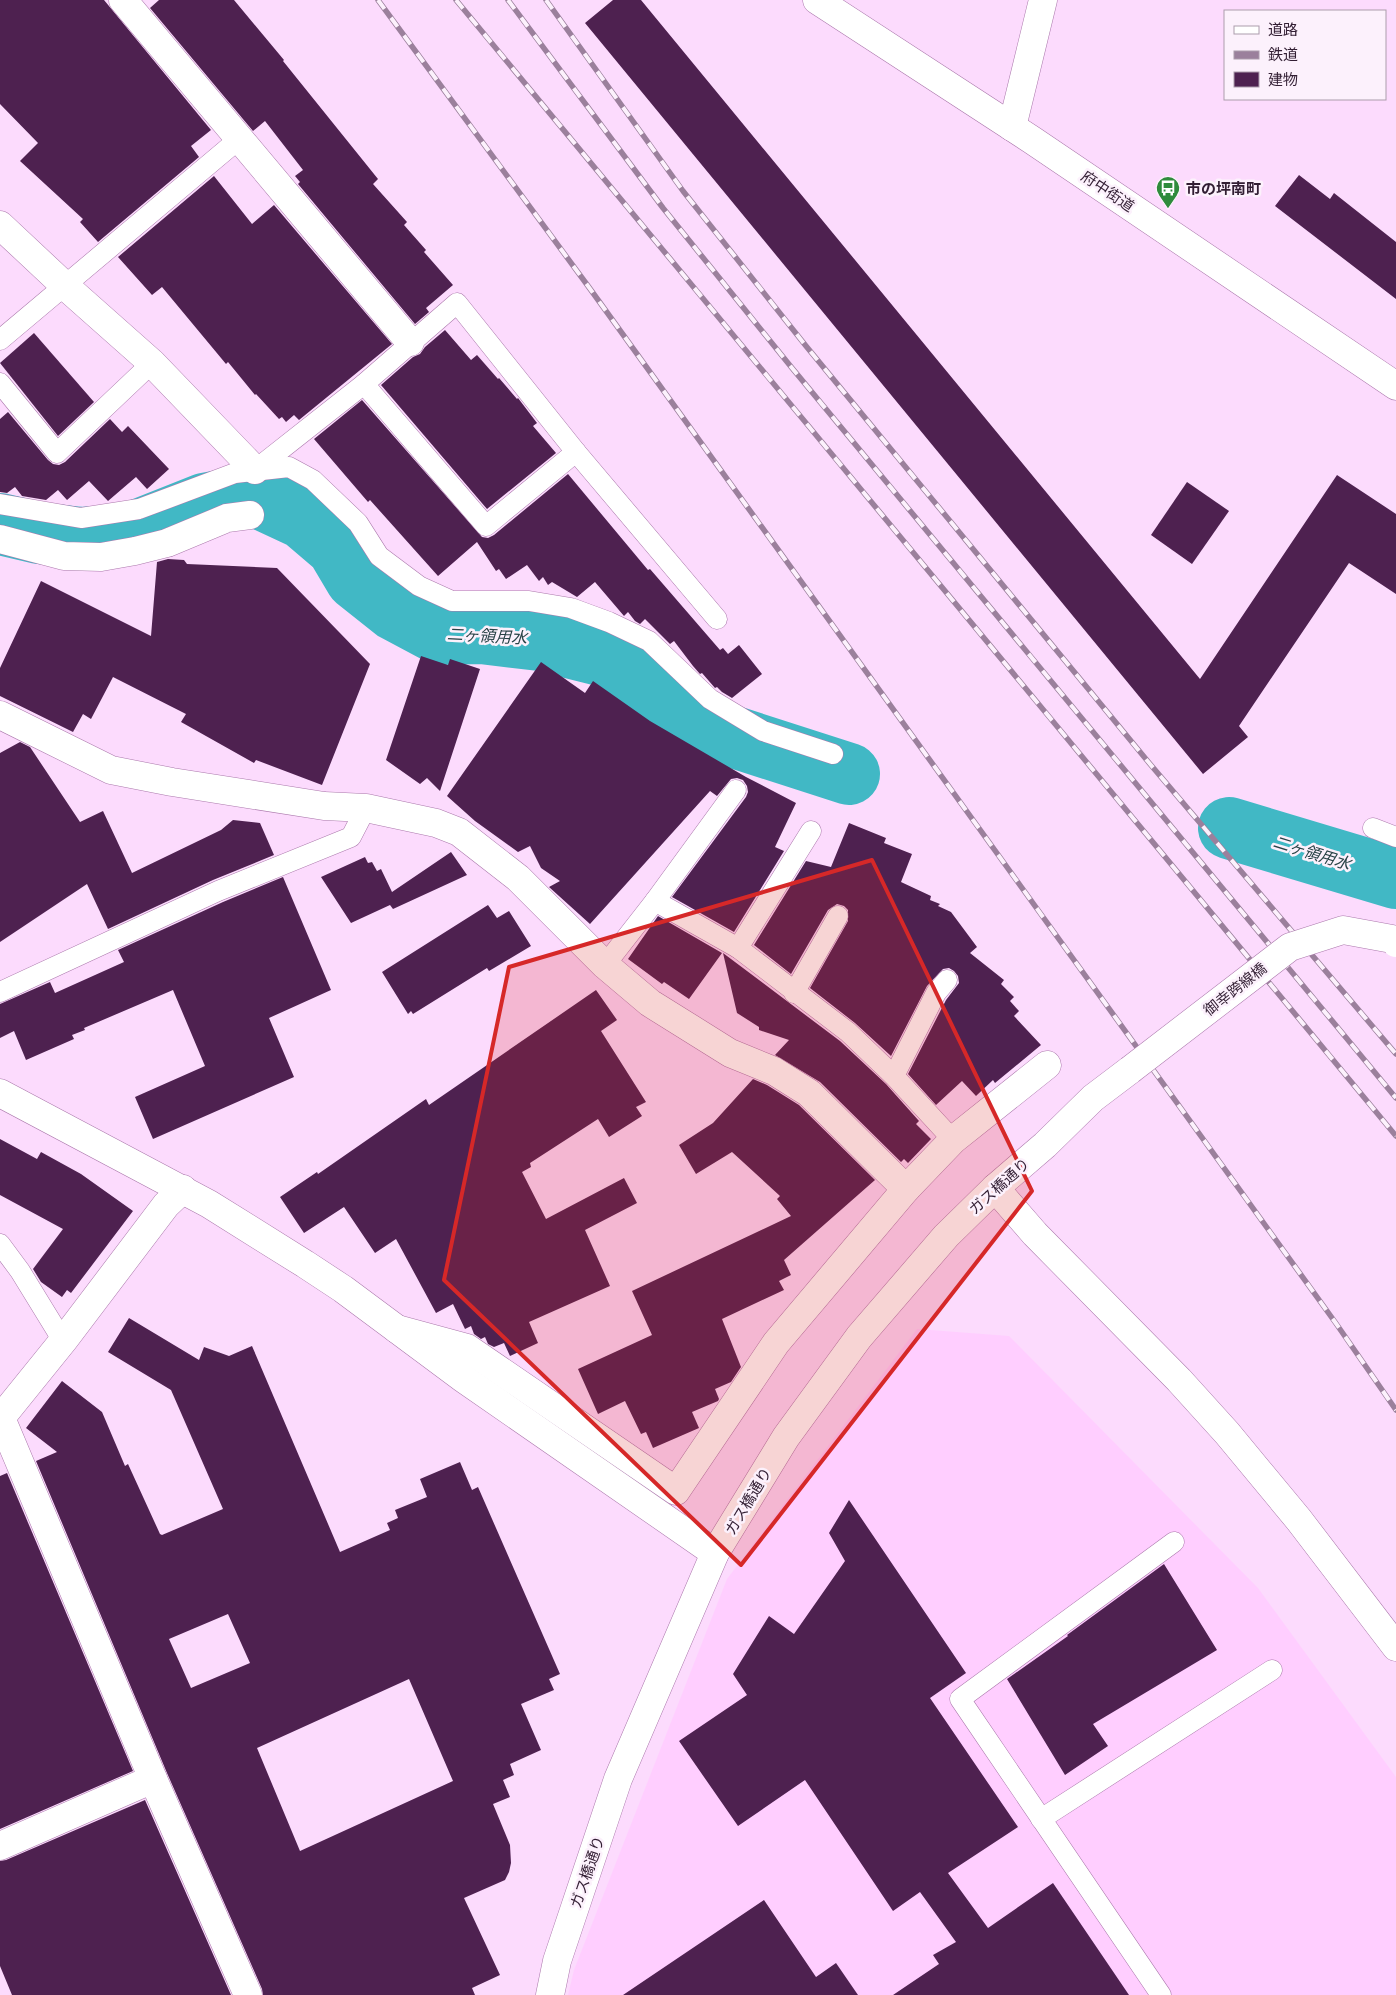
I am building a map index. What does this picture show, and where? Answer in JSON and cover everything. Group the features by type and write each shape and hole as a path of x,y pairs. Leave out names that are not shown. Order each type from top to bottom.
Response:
{"main road":[{"path":"123,0 410,342"},
{"name":"府中街道","path":"817,0 1012,127 1396,386"},
{"path":"1012,127 1043,0"},
{"path":"0,225 152,364 255,470"},
{"path":"0,538 64,556 101,557 167,543 227,518 250,515"},
{"path":"0,715 110,770 172,782 324,806 366,808 436,823 459,832 518,878 605,965 650,1003 730,1053 774,1071 809,1094 906,1190"},
{"name":"御幸跨線橋","path":"1093,1098 1290,947 1343,930 1392,940 1396,943"},
{"path":"397,1329 467,1348 676,1491 776,1344 906,1190 953,1140 1047,1065"},
{"path":"0,1093 183,1189 318,1273 464,1379 715,1553"},
{"name":"ガス橋通り","path":"550,1995 557,1961 618,1779 715,1553 786,1437 859,1337 946,1236 1093,1098"},
{"path":"995,1188 1035,1234 1179,1380 1227,1433 1321,1548 1396,1647"},
{"path":"183,1189 166,1205 63,1341 0,1418 153,1779 248,1995"},
{"path":"0,1846 153,1779"}],"lane":[{"path":"0,340 239,139"},
{"path":"255,470 364,384 410,342 458,303 576,452 717,619"},
{"path":"0,383 57,452 152,364"},
{"path":"364,384 486,526 576,452"},
{"path":"0,504 81,518 139,509 235,473 290,467 313,480 358,523 379,556 419,586 452,601 529,601 571,608 609,622 649,641 710,699 763,731 833,754"},
{"path":"605,965 655,901 736,790"},
{"path":"0,992 218,891 351,837 366,808"},
{"path":"1373,828 1396,837"},
{"path":"738,948 811,830"},
{"path":"655,901 738,948 794,993 848,1032 894,1076 953,1140"},
{"path":"794,993 838,916"},
{"path":"894,1076 936,994 947,980"},
{"path":"0,1244 20,1271 63,1341"},
{"path":"1160,1995 960,1698 1174,1542"},
{"path":"1041,1819 1272,1670"}],"highlighted area":[{"path":"872,860 1032,1191 741,1565 444,1280 509,967"}],"shaded area":[{"path":"917,1329 1009,1336 1258,1588 1396,1777 1396,1995 568,1995 574,1970 727,1579"}],"building":[{"path":"0,0 104,0 211,130 191,146 199,157 98,242 80,222 83,219 20,161 38,143 0,104"},
{"path":"159,0 234,0 284,60 378,179 373,184 407,222 404,225 426,250 424,252 453,285 426,308 429,312 415,324 298,184 300,182 295,176 303,170 265,121 253,131 150,8"},
{"path":"613,0 641,0 1200,679 1337,475 1396,514 1396,594 1349,563 1239,726 1248,737 1203,774 585,23"},
{"path":"1299,175 1330,199 1334,193 1396,242 1396,299 1275,206"},
{"path":"214,176 252,224 274,205 392,344 299,420 294,415 286,422 282,417 279,419 255,395 228,362 226,364 162,287 152,295 118,257"},
{"path":"445,330 471,360 477,355 518,398 537,423 533,426 556,453 487,509 381,385 413,357 420,354 425,347"},
{"path":"34,333 94,402 58,436 0,363"},
{"path":"362,400 482,537 488,538 494,535 568,474 648,570 650,569 720,650 723,648 728,654 739,645 762,674 732,698 717,687 715,688 702,673 700,674 674,641 670,644 645,619 640,624 628,612 624,616 595,582 577,597 552,582 548,585 543,577 539,581 527,565 506,579 499,569 496,571 477,542 438,576 370,500 368,502 314,439"},
{"path":"8,412 53,464 59,465 65,462 110,419 122,432 128,426 169,469 147,489 136,477 108,501 89,481 67,500 58,490 46,500 22,496 15,487 7,493 0,492 0,419"},
{"path":"1187,482 1229,511 1192,564 1151,535"},
{"path":"168,559 184,560 187,564 277,568 370,664 322,785 256,760 254,763 181,722 186,714 113,677 91,719 83,714 73,732 0,696 0,668 41,581 151,636 157,562"},
{"path":"421,656 448,665 450,659 480,669 440,791 427,778 420,784 386,760"},
{"path":"541,662 585,693 593,681 650,721 746,777 796,803 775,847 784,851 734,932 672,897 746,797 748,792 747,786 743,780 731,779 717,796 710,791 590,924 549,887 560,881 541,868 530,846 518,852 475,821 447,796"},
{"path":"20,742 30,747 80,822 103,811 132,873 221,830 233,820 260,823 274,855 213,880 108,929 87,884 0,942 0,753"},
{"path":"849,823 886,838 884,843 912,854 901,882 931,896 930,900 951,912 977,947 970,953 1004,980 1001,984 1014,997 1010,1001 1019,1011 1014,1016 1041,1045 995,1083 993,1080 976,1096 962,1081 936,1105 908,1074 946,1000 959,983 958,976 954,971 949,968 943,969 927,986 891,1056 855,1023 810,988 848,921 848,910 844,906 837,904 828,910 791,974 754,945 806,861 831,867"},
{"path":"451,852 467,875 393,909 390,905 351,923 321,877 365,857 368,863 372,862 377,871 381,869 392,892"},
{"path":"283,877 331,990 269,1018 294,1077 153,1139 135,1097 205,1066 173,990 84,1028 85,1030 72,1035 74,1039 26,1060 14,1031 0,1038 0,1004 50,982 55,993 124,962 118,950"},
{"path":"488,905 497,918 509,911 531,946 489,971 487,968 413,1014 411,1011 408,1014 382,972"},
{"path":"658,916 722,953 689,999 664,982 662,984 628,959"},
{"path":"723,953 840,1041 886,1084 919,1121 916,1124 931,1139 908,1163 904,1159 901,1162 820,1082 775,1055 789,1040 759,1030 759,1027 737,1013"},
{"path":"596,990 617,1020 601,1031 646,1102 636,1107 642,1116 609,1137 598,1119 530,1163 531,1167 522,1172 546,1219 624,1178 637,1203 585,1230 610,1286 529,1322 538,1343 510,1356 504,1343 494,1347 488,1344 485,1337 481,1339 474,1334 471,1326 465,1329 453,1304 436,1313 396,1239 375,1253 344,1207 304,1233 280,1197 317,1172 318,1174 426,1099 429,1105"},
{"path":"753,1079 767,1085 799,1105 875,1180 784,1260 791,1275 779,1281 784,1290 722,1319 741,1367 731,1382 715,1389 718,1401 692,1412 699,1428 653,1448 646,1432 641,1434 625,1401 598,1414 578,1369 652,1335 632,1291 791,1216 777,1199 780,1196 732,1152 696,1174 679,1145 713,1123"},
{"path":"0,1139 37,1159 41,1152 81,1174 133,1211 71,1293 67,1290 62,1297 41,1282 33,1269 63,1229 0,1195"},
{"path":"129,1318 199,1360 204,1347 229,1356 252,1346 340,1552 390,1530 387,1523 398,1518 395,1510 427,1497 420,1479 460,1462 472,1490 478,1487 560,1674 549,1679 554,1690 521,1704 541,1750 510,1764 514,1775 503,1780 510,1797 493,1804 510,1845 511,1863 509,1872 505,1880 464,1898 500,1975 472,1988 475,1995 263,1995 36,1461 57,1452 26,1428 62,1381 102,1412 125,1466 128,1464 160,1534 162,1535 223,1509 171,1390 108,1352","holes":["228,1614 250,1663 191,1688 169,1639","409,1679 453,1781 300,1851 257,1748"]},
{"path":"7,1473 133,1771 0,1829 0,1476"},
{"path":"849,1500 966,1673 930,1698 1018,1827 948,1873 988,1928 1053,1883 1129,1995 893,1995 939,1964 933,1955 956,1942 920,1892 893,1911 805,1780 738,1826 679,1741 747,1695 733,1674 769,1616 794,1634 845,1561 829,1533"},
{"path":"1164,1564 1217,1650 1093,1724 1108,1746 1065,1775 1007,1679"},
{"path":"145,1800 231,1995 12,1995 0,1966 0,1861"},
{"path":"764,1900 816,1977 836,1963 858,1995 623,1995"}],"waterway":[{"name":"二ヶ領用水","path":"0,524 39,533 81,538 126,535 204,504 241,497 262,499 303,518 337,547 356,579 395,610 440,634 481,633 540,640 604,656 655,690 700,726 849,774"},
{"name":"二ヶ領用水","path":"1229,828 1396,878"}],"railway":[{"path":"378,0 588,286 1335,1322 1396,1410"},
{"path":"456,0 1396,1136"},
{"path":"508,0 663,208 792,368 1396,1098"},
{"path":"546,0 683,191 806,346 1150,764 1396,1054"}],"place":[{"name":"市の坪南町","path":"1168,209"}]}
